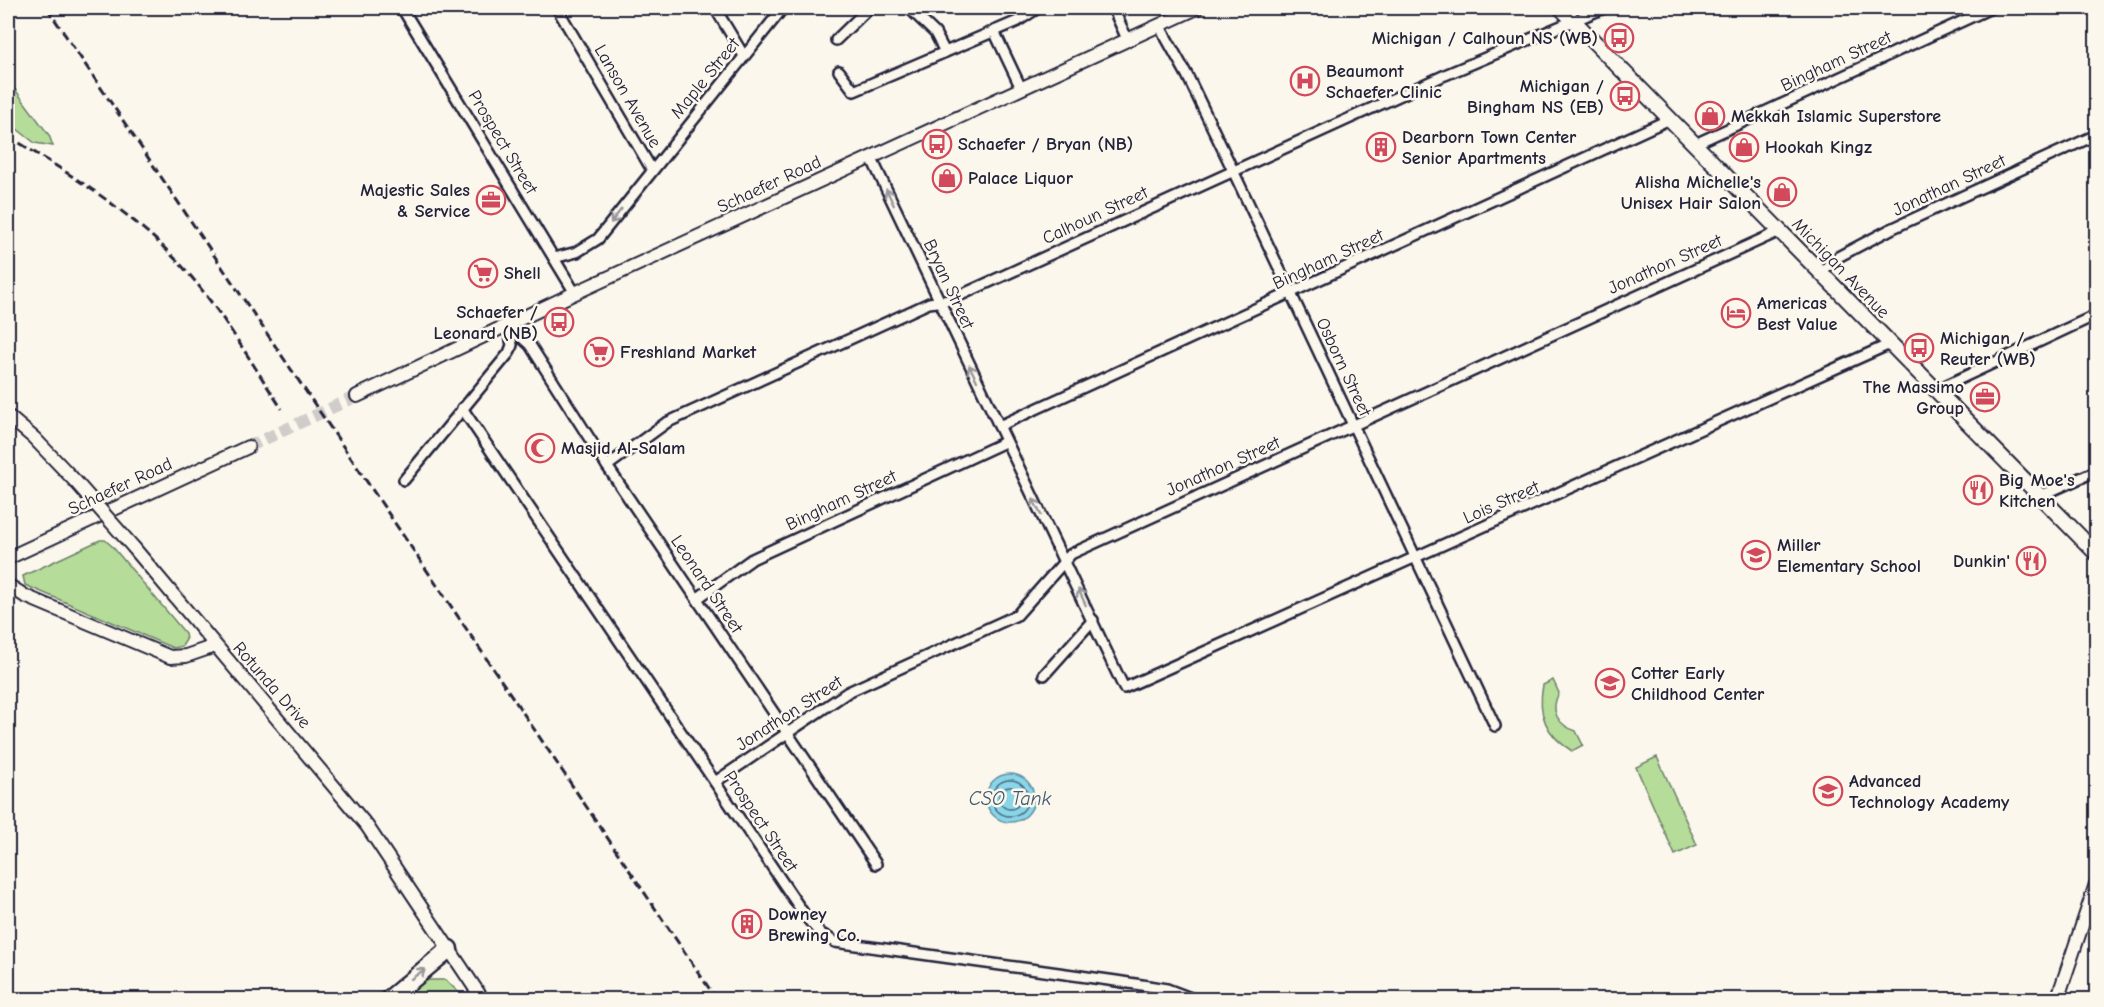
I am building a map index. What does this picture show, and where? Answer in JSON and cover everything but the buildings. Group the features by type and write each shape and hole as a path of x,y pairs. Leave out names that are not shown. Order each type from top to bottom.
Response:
{"highway":[{"path":"388,999 449,949"}],"main road":[{"name":"Schaefer Road","path":"357,396 871,156 1197,8"},
{"name":"Michigan Avenue","path":"1561,8 2097,553"},
{"name":"Rotunda Drive","path":"8,416 34,438 134,548 367,826 483,999"},
{"name":"Schaefer Road","path":"8,558 248,447"},
{"path":"8,585 25,596 170,657 186,656 215,646"},
{"path":"2057,999 2097,884"}],"street":[{"name":"Prospect Street","path":"402,8 575,293"},
{"name":"Lanson Avenue","path":"557,8 652,170"},
{"path":"715,8 744,56"},
{"name":"Maple Street","path":"554,258 577,252 598,240 783,8"},
{"path":"836,40 869,8"},
{"path":"909,8 935,33 945,52"},
{"path":"839,71 854,92 1018,21 1038,8"},
{"path":"1113,8 1127,39"},
{"name":"Calhoun Street","path":"607,466 666,423 929,303 951,300 1233,170 1604,8"},
{"name":"Bingham Street","path":"1695,144 1991,8"},
{"name":"Osborn Street","path":"1158,25 1187,75 1233,170 1495,726"},
{"path":"994,31 1021,88"},
{"name":"Bingham Street","path":"999,426 1670,119"},
{"name":"Jonathan Street","path":"1820,273 1838,257 1892,229 2097,135"},
{"name":"Bryan Street","path":"871,156 1005,442"},
{"name":"Jonathon Street","path":"715,782 848,692 1017,615 1056,572 1064,559 1087,545 1354,426 1780,231"},
{"path":"1936,390 2097,315"},
{"path":"404,480 509,353 512,345 508,325"},
{"name":"Leonard Street","path":"508,325 530,345 607,466 876,864"},
{"name":"Lois Street","path":"1093,620 1124,688 1890,344"},
{"name":"Prospect Street","path":"462,408 806,917 820,933 835,942 1167,989 1196,999"},
{"path":"1005,442 1093,620 1044,675"},
{"name":"Bingham Street","path":"698,598 753,559 1005,442"},
{"path":"2040,496 2097,471"}],"green space":[{"path":"8,80 49,135 53,146 35,143 8,122"},
{"path":"100,540 105,540 112,546 185,633 186,640 182,646 173,648 25,585 23,576"},
{"path":"1553,680 1559,693 1555,706 1557,716 1564,725 1576,731 1583,745 1572,751 1550,731 1543,714 1541,696 1543,685"},
{"path":"1657,757 1697,845 1675,855 1636,767"},
{"path":"429,980 446,980 465,999 403,1000 419,984"}],"water":[{"name":"CSO Tank","path":"1005,774 1015,774 1030,784 1034,798 1030,812 1024,818 1015,822 1005,822 990,812 986,803 986,793 996,778"}],"tunnel":[{"path":"248,447 357,396"}],"railway":[{"path":"47,8 717,1000"},
{"path":"8,136 104,198 169,253 214,306 282,409"}],"place":[{"name":"Michigan / Calhoun NS (WB)","path":"1619,38"},
{"name":"Beaumont Schaefer Clinic","path":"1305,81"},
{"name":"Michigan / Bingham NS (EB)","path":"1625,96"},
{"name":"Mekkah Islamic Superstore","path":"1710,116"},
{"name":"Schaefer / Bryan (NB)","path":"937,144"},
{"name":"Dearborn Town Center Senior Apartments","path":"1381,147"},
{"name":"Hookah Kingz","path":"1744,147"},
{"name":"Palace Liquor","path":"947,178"},
{"name":"Alisha Michelle's Unisex Hair Salon","path":"1782,192"},
{"name":"Majestic Sales & Service","path":"491,200"},
{"name":"Shell","path":"483,273"},
{"name":"Americas Best Value","path":"1736,313"},
{"name":"Schaefer / Leonard (NB)","path":"559,322"},
{"name":"Michigan / Reuter (WB)","path":"1919,348"},
{"name":"Freshland Market","path":"599,352"},
{"name":"The Massimo Group","path":"1985,397"},
{"name":"Masjid Al-Salam","path":"540,448"},
{"name":"Big Moe's Kitchen","path":"1978,490"},
{"name":"Miller Elementary School","path":"1756,555"},
{"name":"Dunkin'","path":"2031,561"},
{"name":"Cotter Early Childhood Center","path":"1610,683"},
{"name":"Advanced Technology Academy","path":"1828,791"},
{"name":"Downey Brewing Co.","path":"747,924"}]}
